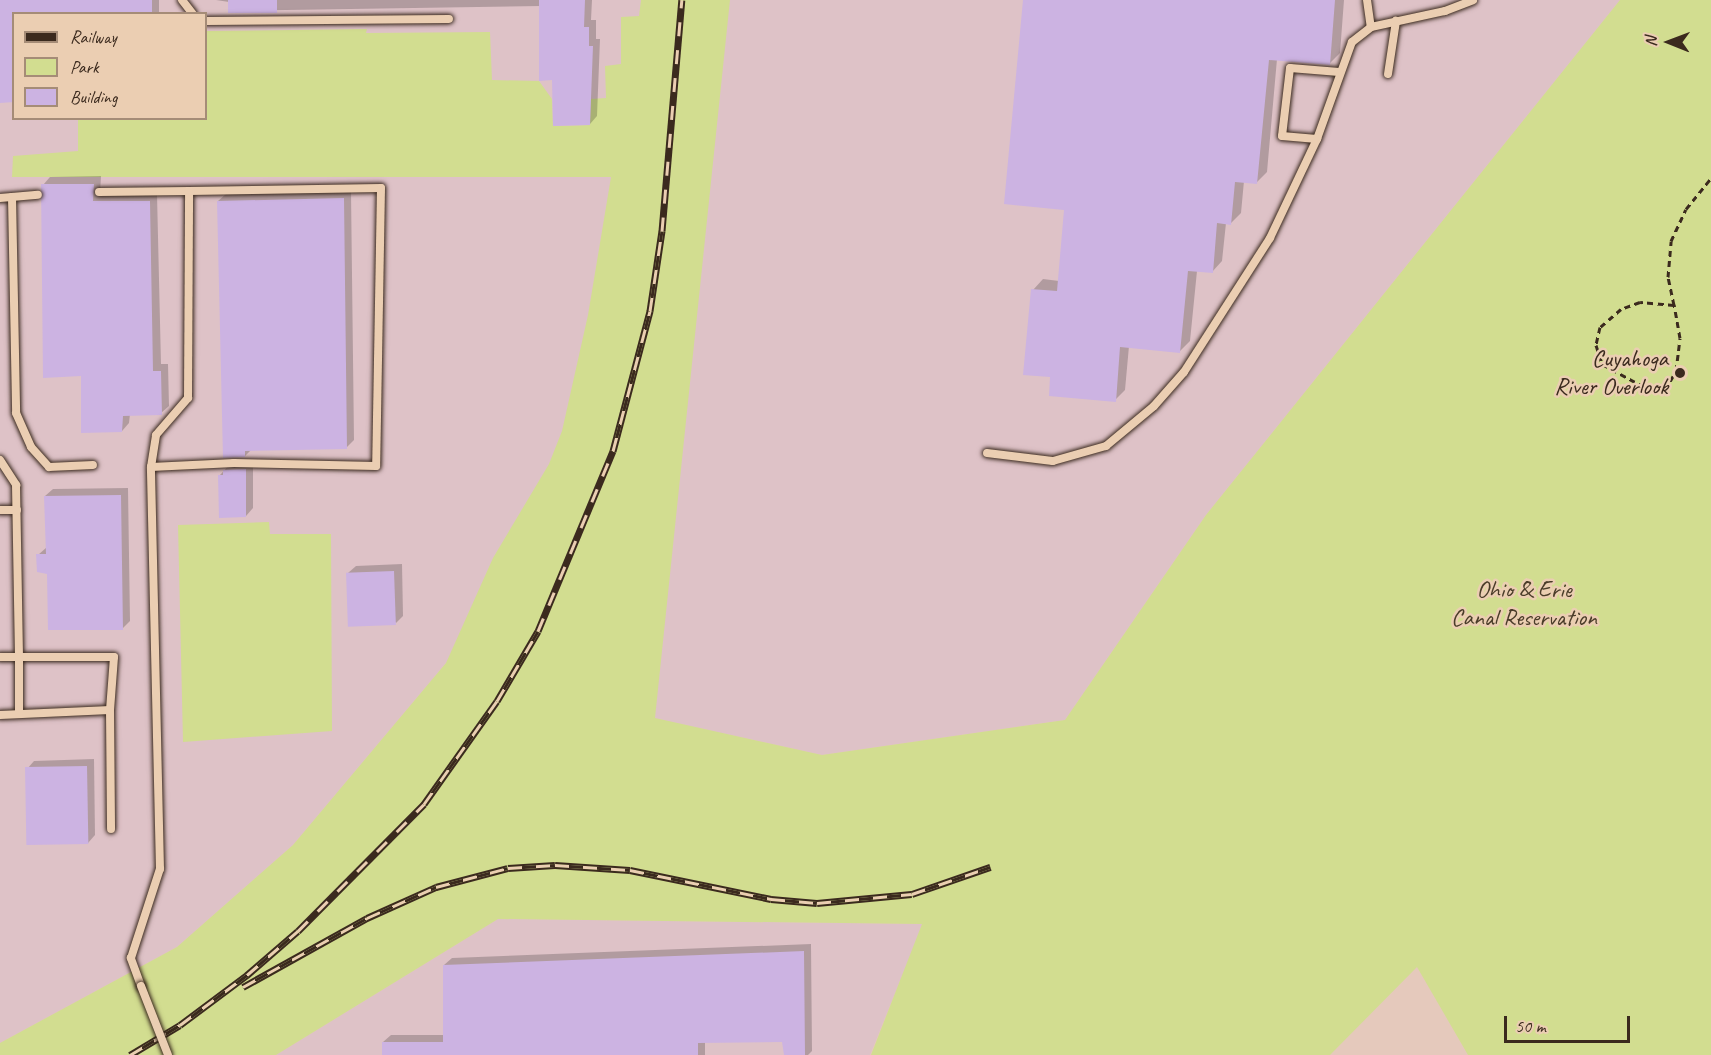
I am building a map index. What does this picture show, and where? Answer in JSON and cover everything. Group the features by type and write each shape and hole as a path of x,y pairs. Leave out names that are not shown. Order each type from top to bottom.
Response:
{"lane":[{"path":"182,0 191,12"},
{"path":"1367,0 1371,27"},
{"path":"987,453 1053,461 1106,446 1154,406 1184,372 1270,238 1317,140 1339,72 1353,42 1371,27 1445,11 1473,0"},
{"path":"207,21 449,19"},
{"path":"1388,74 1395,21"},
{"path":"1317,140 1282,136 1290,68 1339,72"},
{"path":"99,192 381,188 376,466 234,463 151,467"},
{"path":"168,1055 131,958 160,869 151,467 156,435 188,398 189,191"},
{"path":"0,198 38,195"},
{"path":"12,197 16,413 31,447 49,467 93,465"},
{"path":"2,465 16,485 19,714"},
{"path":"0,510 17,510"},
{"path":"0,657 114,657 110,711 111,829"},
{"path":"0,715 110,711"}],"path":[{"path":"1674,305 1640,302 1621,309 1600,327 1596,345 1602,364 1646,388 1665,390 1676,371 1680,338 1674,305 1668,277 1671,241 1686,209 1711,178"}],"shaded area":[{"path":"0,0 1620,0 1206,515 1065,720 822,755 603,707 446,663 293,845 177,947 0,1043"},
{"path":"498,919 923,924 870,1055 276,1055"}],"green space":[{"name":"Ohio & Erie Canal Reservation","path":"641,0 730,0 655,718 822,755 1065,720 1206,515 1620,0 1711,0 1711,1055 1468,1055 1417,967 1330,1055 871,1055 922,924 498,919 276,1055 0,1055 0,1043 177,947 293,845 446,663 493,558 549,464 562,431 588,315 611,177 12,177 13,156 78,151 78,120 207,120 207,31 367,29 366,33 490,32 492,80 539,81 552,99 553,126 590,125 591,99 606,98 605,66 621,64 621,17 639,16"},
{"path":"269,522 270,534 331,534 332,731 183,742 178,525"}],"building":[{"path":"0,0 152,0 152,12 12,12 12,102 0,103"},
{"path":"228,0 277,0 277,13 228,13"},
{"path":"539,0 585,0 584,27 589,27 589,46 593,46 590,125 553,126 552,80 539,81"},
{"path":"1023,0 1335,0 1330,65 1269,60 1257,184 1235,182 1231,225 1217,223 1213,273 1188,271 1180,353 1120,347 1116,402 1049,396 1050,377 1023,375 1031,289 1057,291 1064,210 1004,204"},
{"path":"41,184 94,184 93,201 150,201 153,371 161,371 162,415 123,416 122,432 81,433 81,376 43,378"},
{"path":"344,198 347,449 245,451 245,457 223,458 217,201"},
{"path":"246,469 246,517 219,518 218,475 223,475 223,470"},
{"path":"121,495 123,630 48,630 47,574 37,572 36,554 46,554 44,496"},
{"path":"394,571 396,625 348,627 346,573"},
{"path":"87,766 88,844 26,845 25,767"},
{"path":"804,951 805,1055 784,1055 782,1042 698,1043 698,1055 382,1055 382,1042 443,1042 443,965"}],"railway":[{"path":"130,1055 180,1025 247,975 298,931 424,804 497,701 538,631 613,451 650,311 662,231 682,0"},
{"path":"243,987 367,918 436,887 508,868 555,865 630,870 771,899 817,903 912,894 990,867"}],"place":[{"name":"Cuyahoga River Overlook","path":"1680,373"}]}
